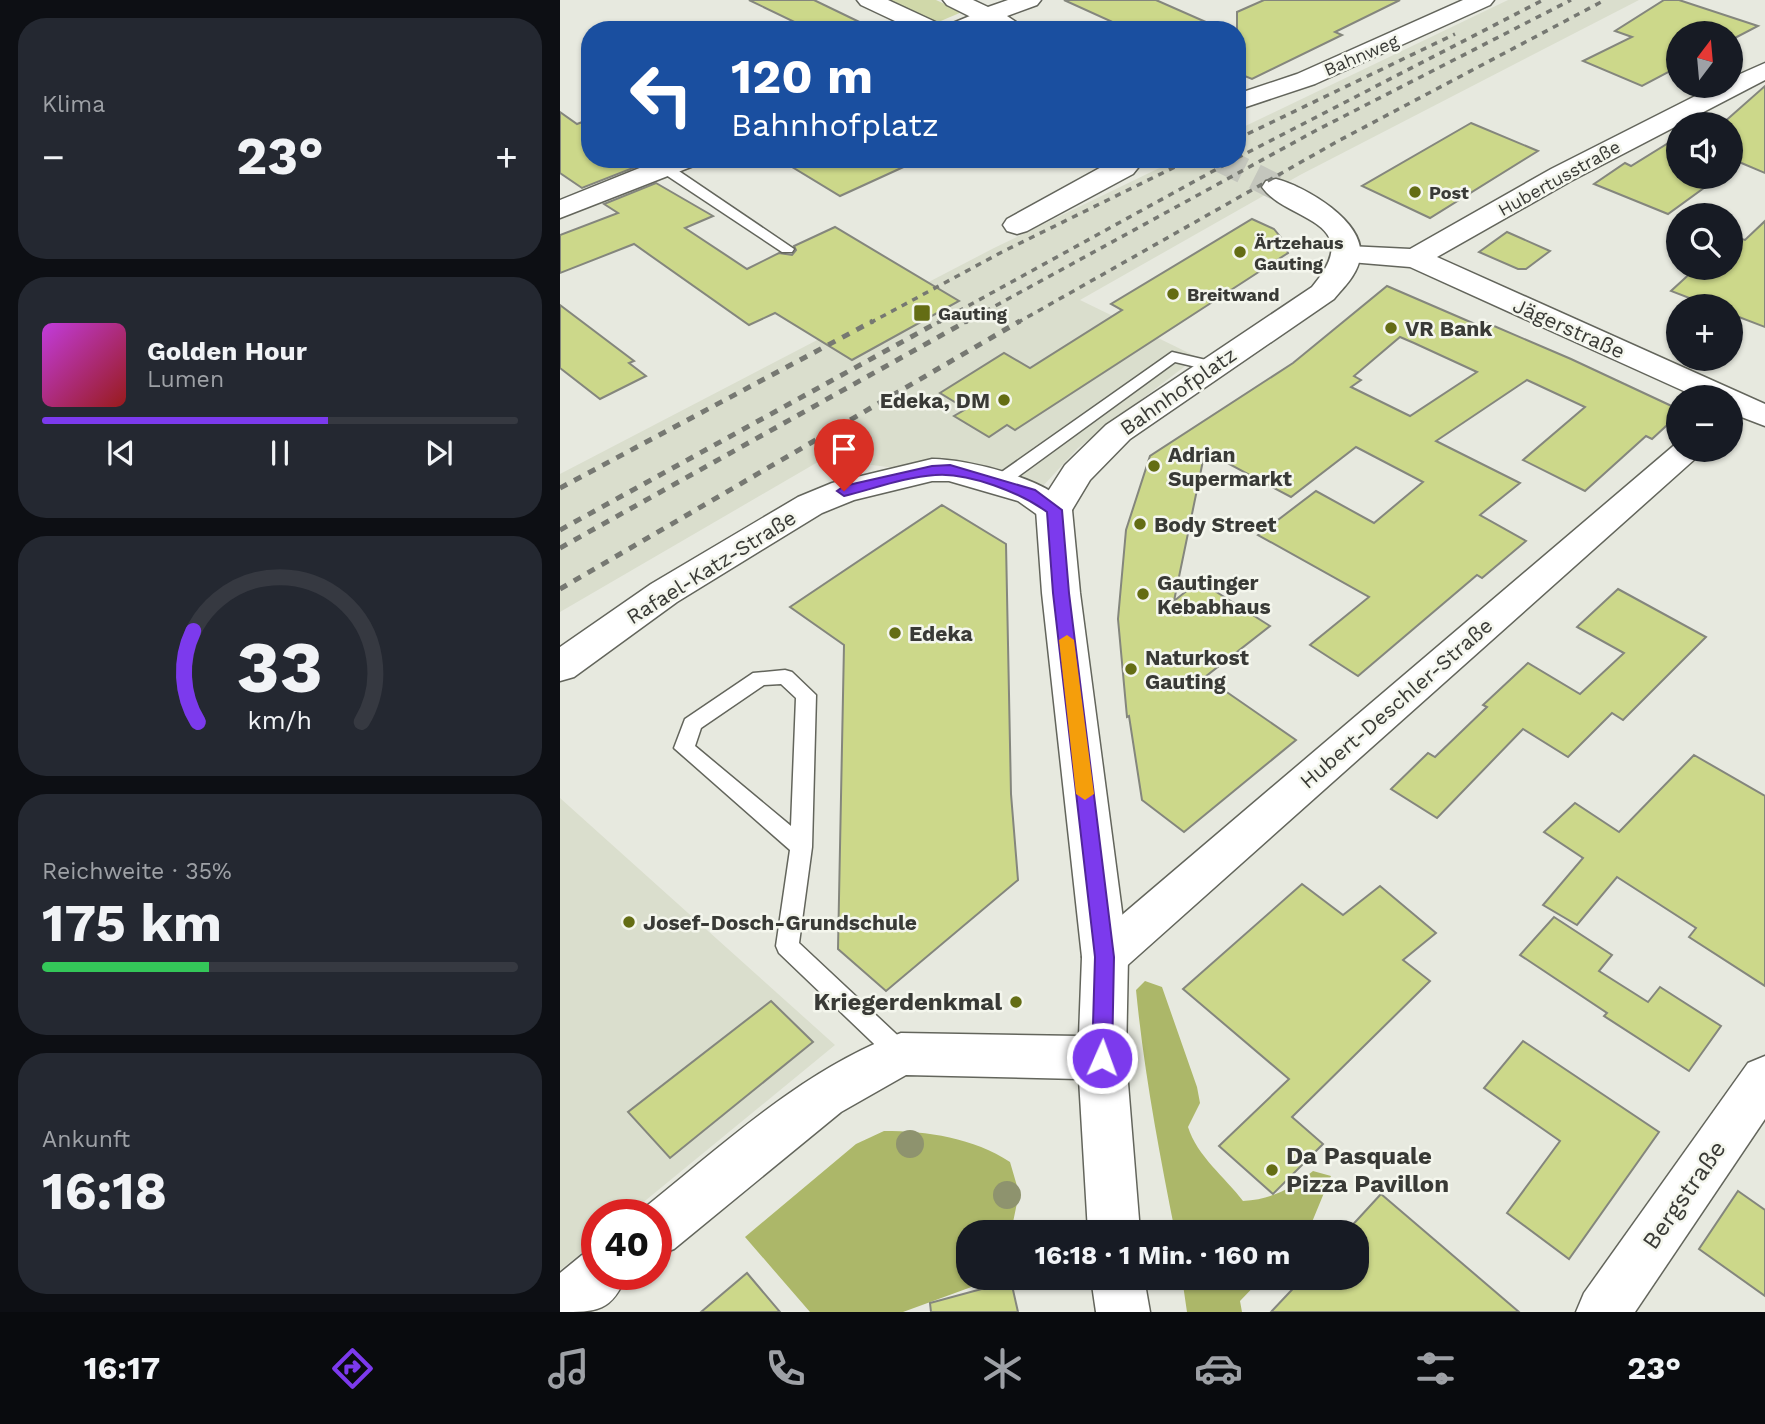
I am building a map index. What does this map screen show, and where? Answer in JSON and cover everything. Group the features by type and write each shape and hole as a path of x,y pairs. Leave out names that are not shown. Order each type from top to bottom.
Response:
{"street":[{"path":"869,0 914,21"},
{"path":"955,0 997,21"},
{"path":"976,21 1029,0"},
{"name":"Bahnweg","path":"1246,99 1306,79 1482,0"},
{"name":"Hubertusstraße","path":"1415,258 1561,175 1764,72"},
{"path":"561,208 665,168"},
{"path":"1017,225 1123,168"},
{"path":"1276,187 1321,214 1344,236 1348,255 1415,258"},
{"name":"Bahnhofplatz","path":"1054,510 1077,473 1108,440 1323,293 1342,275 1348,255"},
{"name":"Jägerstraße","path":"1415,258 1666,363"},
{"name":"Jägerstraße","path":"1682,371 1704,385"},
{"name":"Hubert-Deschler-Straße","path":"1105,957 1674,462"},
{"name":"Rafael-Katz-Straße","path":"560,667 664,593 810,505 844,491 911,475 950,470 999,482"},
{"path":"999,482 1030,493 1054,510 1061,593 1105,957 1102,1058 1113,1220"},
{"path":"672,1218 824,1096 901,1054 1102,1058"},
{"name":"Bergstraße","path":"1603,1312 1765,1078"},
{"path":"1120,1290 1123,1312"}],"lane":[{"path":"680,168 787,249"},
{"path":"999,482 1172,357 1213,366"},
{"path":"801,847 684,748 692,724 760,678 785,677 806,695 801,847 787,946 901,1054"}],"shaded area":[{"path":"1508,0 1639,0 1300,175 1080,300 1197,357 1078,448 1043,486 823,459 560,612 560,474 994,248 1159,168 1246,168 1246,126"},
{"name":"Josef-Dosch-Grundschule","path":"560,798 835,1045 647,1199 581,1199 581,1254 560,1270"}],"green space":[{"path":"885,0 936,0 962,12 941,21 932,21"},
{"path":"1145,981 1162,987 1197,1087 1200,1103 1188,1127 1205,1157 1243,1201 1281,1192 1313,1171 1331,1176 1313,1220 1173,1220 1153,1111 1136,990"},
{"path":"884,1131 917,1132 966,1142 1010,1162 1019,1193 1013,1220 956,1220 956,1290 963,1290 903,1312 810,1312 745,1237 856,1144"},
{"path":"1184,1290 1251,1290 1240,1301 1242,1312 1187,1312"}],"building":[{"path":"749,0 814,0 857,21 792,21"},
{"path":"1064,0 1156,0 1204,21 1110,21"},
{"path":"1264,0 1400,0 1335,32 1342,35 1252,79 1246,77 1246,21 1237,21 1237,12"},
{"path":"1664,0 1679,0 1743,21 1666,21 1666,73 1642,86 1583,61 1632,37 1615,31"},
{"path":"1743,21 1758,26 1743,34"},
{"path":"1765,86 1765,173 1743,164 1743,112 1736,112"},
{"path":"560,112 577,124 581,122 581,168 633,168 582,188 560,173"},
{"path":"1471,123 1538,151 1430,218 1362,186"},
{"path":"1666,144 1666,189 1702,189 1683,203 1666,203 1666,213 1594,184 1625,163 1631,166"},
{"path":"794,168 901,168 840,196"},
{"path":"656,183 713,216 685,228 747,269 779,253 792,255 796,250 794,246 835,227 959,301 852,360 775,313 749,325 634,244 560,273 560,235 618,213 604,204"},
{"path":"1252,219 1274,229 1288,253 1015,430 1007,425 989,437 954,416 966,409 940,393 1004,353 1030,368 1122,310 1111,304"},
{"path":"1765,221 1765,327 1743,319 1743,294 1679,294 1671,291 1683,280 1743,280 1745,240"},
{"path":"1507,232 1550,251 1526,269 1518,269 1479,252"},
{"path":"1387,286 1482,327 1487,323 1666,403 1666,426 1652,439 1646,436 1585,491 1523,460 1585,407 1527,380 1436,441 1520,483 1480,515 1526,541 1482,578 1477,575 1358,676 1310,645 1369,597 1258,535 1316,491 1374,523 1423,482 1356,447 1291,497 1205,451 1174,601 1199,581 1270,626 1205,677 1296,740 1184,832 1142,800 1129,716 1127,717 1118,619 1126,530 1150,456 1293,363","holes":["1400,337 1477,372 1410,416 1351,387 1361,380 1354,376"]},
{"path":"560,305 634,361 629,363 646,376 600,399 560,368"},
{"path":"942,505 1006,544 1011,794 1018,880 886,991 838,949 844,645 790,607"},
{"path":"1618,589 1706,637 1623,720 1612,713 1568,757 1523,729 1437,818 1391,789 1428,753 1435,757 1487,707 1483,705 1528,663 1580,694 1624,653 1577,627"},
{"path":"1694,755 1765,796 1765,986 1689,937 1696,928 1617,877 1577,925 1543,905 1583,858 1544,832 1575,803 1619,832"},
{"path":"1302,884 1343,915 1380,886 1436,933 1403,960 1430,981 1292,1117 1323,1144 1273,1194 1219,1146 1289,1079 1183,989"},
{"path":"1554,917 1612,955 1599,971 1648,1002 1660,987 1721,1026 1689,1071 1604,1016 1607,1013 1520,955"},
{"path":"771,1001 813,1042 670,1158 628,1112"},
{"path":"1523,1041 1659,1132 1569,1259 1507,1213 1560,1141 1484,1088"},
{"path":"1738,1191 1765,1210 1765,1296 1699,1249"},
{"path":"1381,1194 1519,1312 1271,1312 1292,1290 1369,1290 1369,1220 1357,1220"},
{"path":"747,1273 780,1312 701,1312"},
{"path":"978,1290 1013,1290 1018,1312 931,1312 930,1303"}],"tunnel":[{"path":"1238,168 1276,187"}],"railway":[{"path":"1246,153 1543,0"},
{"path":"964,323 1315,131 1571,0"},
{"path":"1017,323 1340,140 1605,0"},
{"path":"1246,135 1455,34"},
{"path":"870,323 1002,252 1173,168"},
{"path":"937,323 1219,168"},
{"path":"560,488 873,321"},
{"path":"560,530 940,321"},
{"path":"560,548 967,321"},
{"path":"560,589 1020,321"}],"slow traffic":[{"path":"1067,640 1085,794"}],"place":[{"name":"Post","path":"1415,192"},
{"name":"Ärtzehaus Gauting","path":"1240,252"},
{"name":"Breitwand","path":"1173,294"},
{"name":"Gauting","path":"922,313"},
{"name":"VR Bank","path":"1391,328"},
{"name":"Edeka, DM","path":"1004,400"},
{"name":"Adrian Supermarkt","path":"1154,466"},
{"name":"Body Street","path":"1140,524"},
{"name":"Gautinger Kebabhaus","path":"1143,594"},
{"name":"Edeka","path":"895,633"},
{"name":"Naturkost Gauting","path":"1131,669"},
{"name":"Josef-Dosch-Grundschule","path":"629,922"},
{"name":"Kriegerdenkmal","path":"1016,1002"},
{"name":"Da Pasquale Pizza Pavillon","path":"1272,1170"}],"route":[{"path":"844,491 932,470 950,470 1030,493 1054,510 1061,593 1105,957 1102,1058"}]}
